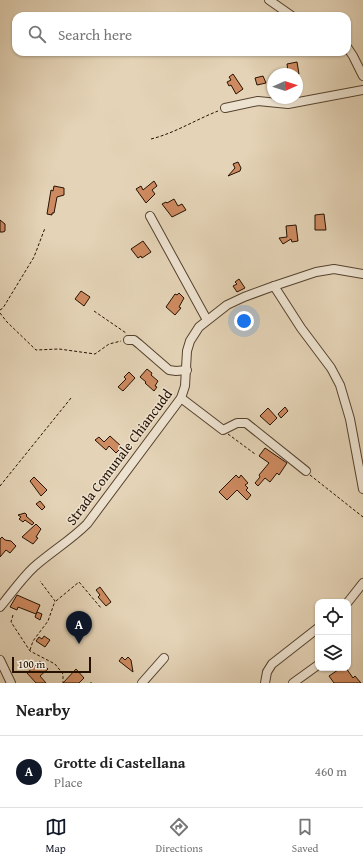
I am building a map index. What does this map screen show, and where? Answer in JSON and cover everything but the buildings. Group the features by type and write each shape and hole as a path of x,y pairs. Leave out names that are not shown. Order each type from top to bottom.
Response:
{"street":[{"path":"269,0 286,12"},
{"path":"351,53 363,76"},
{"path":"225,108 258,101 288,104 363,90"},
{"path":"150,216 207,320"},
{"name":"Strada Comunale Chiancudd","path":"0,607 32,568 75,536 87,524 182,398 187,370 187,351 190,341 199,327 227,305 244,297 307,275 326,270 343,270 363,274"},
{"path":"274,286 301,328 331,368 340,385 350,419 363,489"},
{"path":"131,340 169,370 187,370"},
{"path":"182,398 223,430 237,423 246,424 306,471"},
{"path":"350,599 363,583"},
{"path":"265,683 267,672 272,664 315,630"},
{"path":"142,683 164,658"},
{"path":"0,660 11,683"},
{"path":"294,683 315,667"}],"path":[{"path":"151,139 163,136 202,117 225,108"},
{"path":"45,228 34,257 0,312 7,322 36,350 59,349 95,354 112,343 131,340 128,335 94,311"},
{"path":"0,486 71,398"},
{"path":"223,430 255,454"},
{"path":"306,471 363,517"},
{"path":"40,581 55,601"},
{"path":"30,651 33,641 48,621 55,601 79,582 101,608"},
{"path":"13,615 11,622 30,651 55,664 63,674 63,683"}],"place":[{"name":"Grotte di Castellana","path":"79,644"}]}
